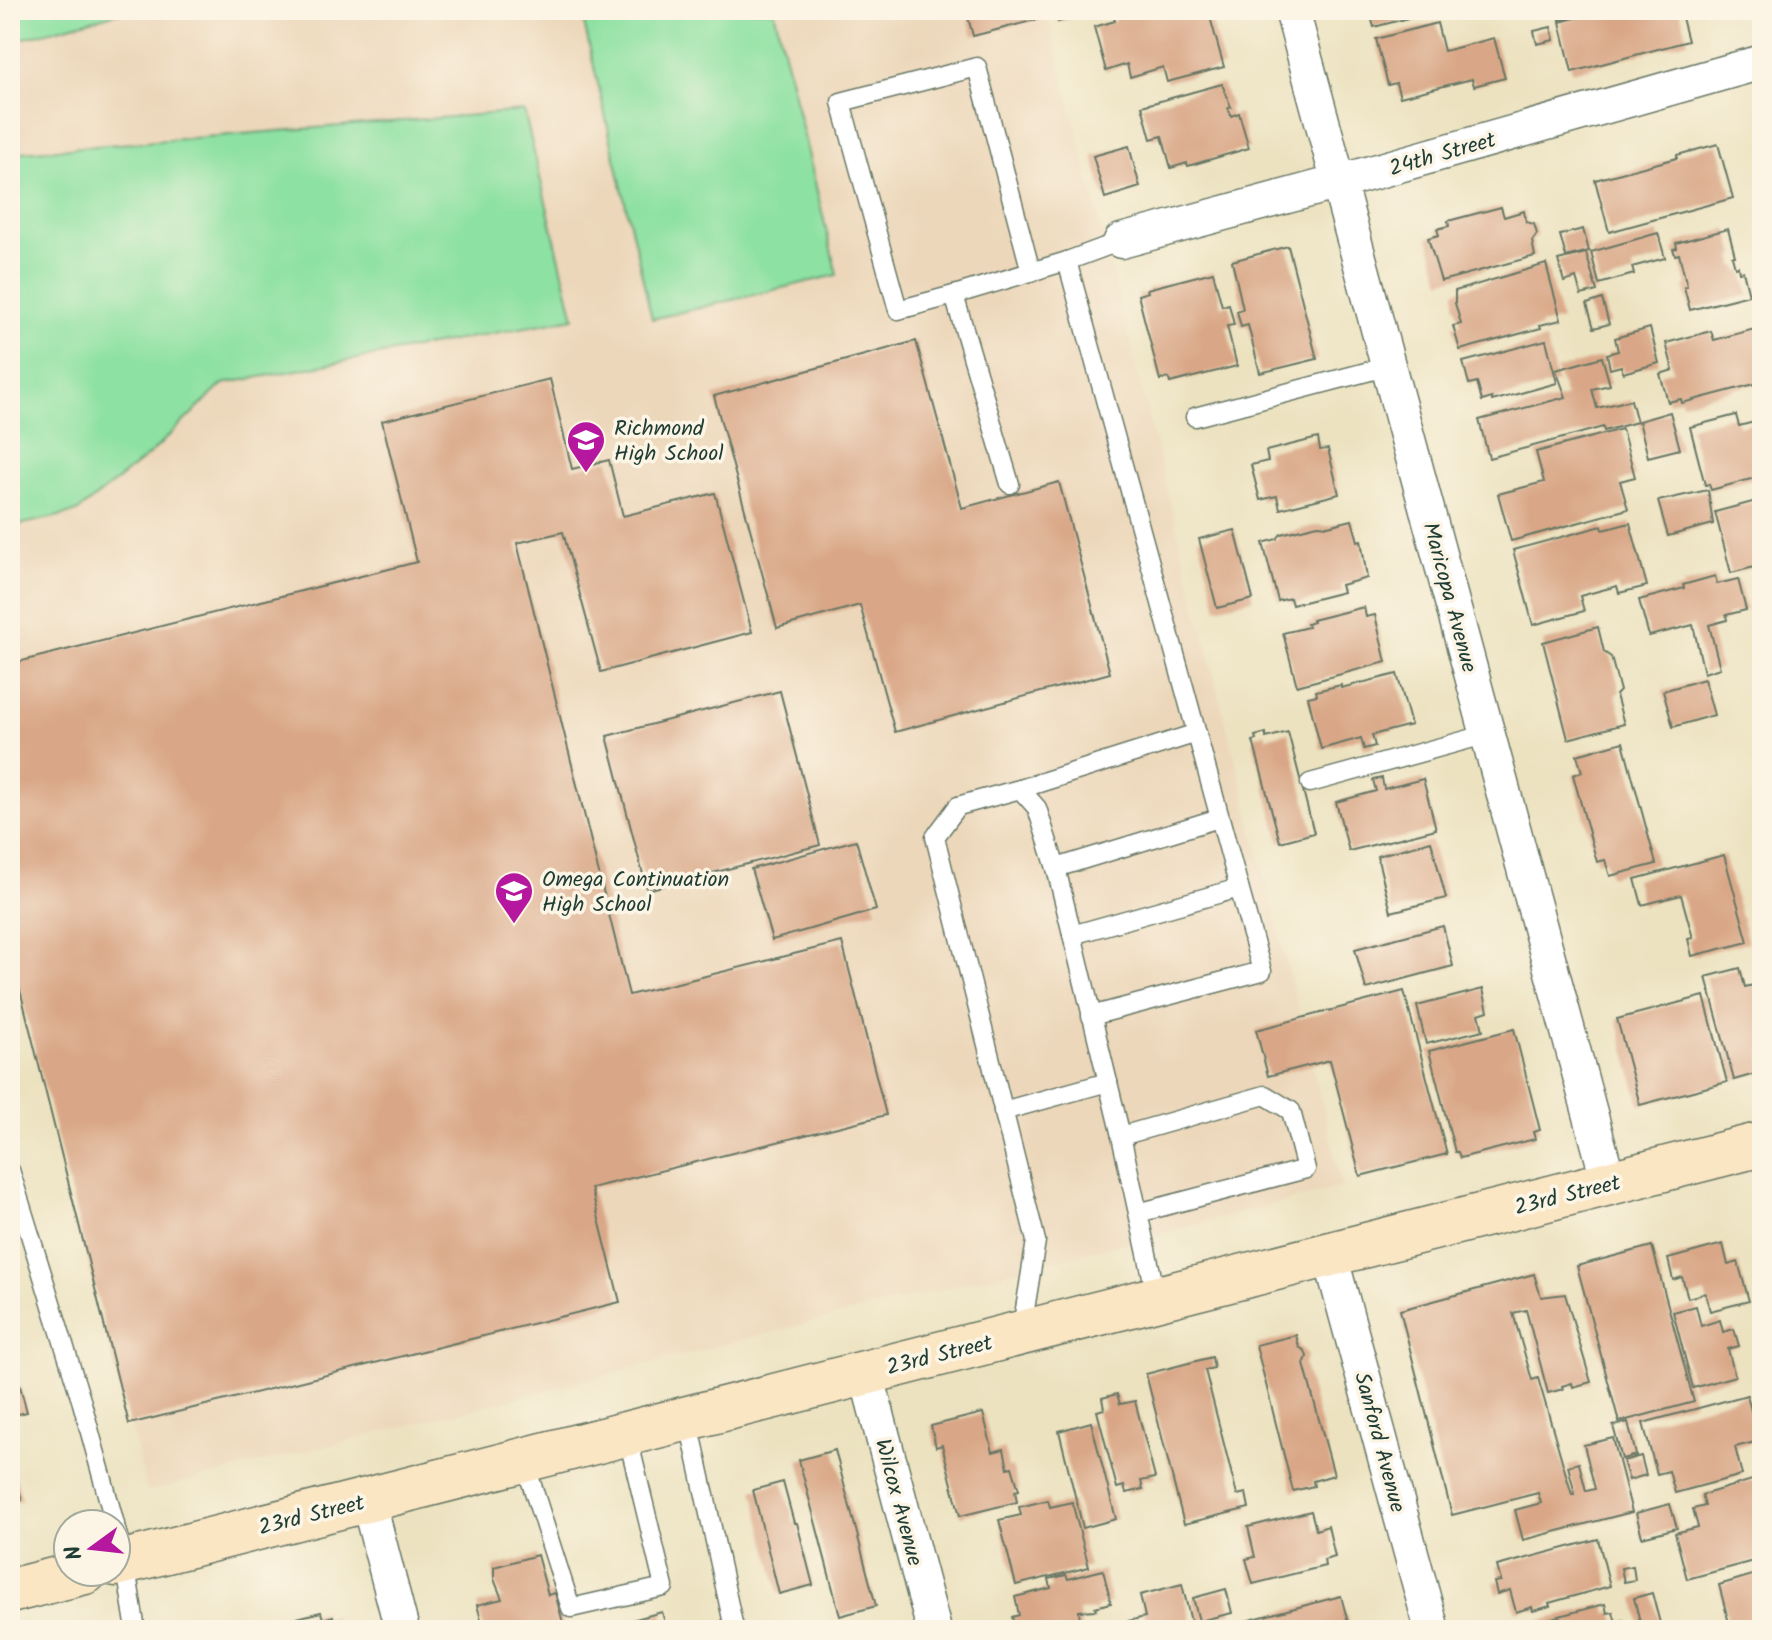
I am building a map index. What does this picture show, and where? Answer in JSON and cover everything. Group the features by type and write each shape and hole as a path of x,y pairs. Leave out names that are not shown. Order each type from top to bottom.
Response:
{"main road":[{"name":"23rd Street","path":"132,1546 368,1500 1762,1144"},
{"name":"23rd Street","path":"10,1591 52,1574"}],"street":[{"name":"Maricopa Avenue","path":"1292,10 1609,1183"},
{"name":"24th Street","path":"1121,241 1762,62"},
{"name":"Sanford Avenue","path":"1330,1255 1432,1630"},
{"name":"Wilcox Avenue","path":"866,1373 934,1630"},
{"path":"368,1500 402,1630"}],"lane":[{"path":"1031,272 977,67 841,102 898,310 954,295 1031,272 1067,261 1121,241"},
{"path":"1067,261 1262,971 1091,1016"},
{"path":"954,295 1010,484"},
{"path":"1195,417 1389,366"},
{"path":"1021,1334 1036,1241 935,837 958,806 1197,733"},
{"path":"1310,783 1488,734"},
{"path":"1020,789 1037,808 1056,868 1157,1299"},
{"path":"1056,868 1219,818"},
{"path":"1072,935 1239,888"},
{"path":"1003,1111 1108,1082"},
{"path":"1121,1136 1265,1095 1291,1111 1306,1169 1138,1213"},
{"path":"10,1170 82,1403 103,1508"},
{"path":"688,1418 734,1628"},
{"path":"524,1460 571,1608 664,1587 627,1434"},
{"path":"123,1588 136,1630"}],"shaded area":[{"name":"Richmond High School","path":"10,10 1046,10 1343,1187 147,1492 10,937"}],"green space":[{"path":"10,10 129,10 10,42"},
{"path":"581,10 774,10 837,275 652,319"},
{"path":"524,111 574,318 223,384 150,454 77,512 10,527 10,153"}],"building":[{"path":"966,10 1046,10 1047,17 973,36"},
{"path":"1055,10 1098,10 1098,11 1058,22"},
{"path":"1112,10 1208,10 1224,67 1167,82 1163,67 1130,77 1127,64 1106,71 1094,27 1115,21"},
{"path":"1369,10 1435,10 1435,11 1374,27"},
{"path":"1558,10 1595,10 1595,11 1560,20"},
{"path":"1605,10 1680,10 1688,41 1572,72 1560,22"},
{"path":"1437,23 1444,51 1494,38 1505,78 1474,86 1472,79 1400,97 1396,83 1388,85 1376,39"},
{"path":"1551,27 1554,40 1537,44 1534,31"},
{"path":"1222,84 1231,107 1228,108 1231,116 1239,113 1249,148 1171,168 1162,136 1151,139 1142,106"},
{"path":"1718,144 1733,198 1609,232 1595,180"},
{"path":"1129,146 1140,187 1105,198 1093,156"},
{"path":"1501,207 1504,217 1524,211 1526,222 1534,224 1537,234 1532,241 1535,256 1441,281 1428,238 1439,235 1437,229 1449,226 1448,221"},
{"path":"1583,229 1589,251 1566,257 1560,235"},
{"path":"1728,229 1735,267 1738,266 1739,272 1743,271 1749,295 1690,310 1679,254 1675,255 1673,249 1677,248 1676,243"},
{"path":"1658,233 1665,258 1632,267 1634,274 1599,284 1591,252"},
{"path":"1288,246 1317,359 1260,373 1248,325 1241,327 1237,311 1243,309 1232,261"},
{"path":"1586,253 1597,291 1581,295 1576,278 1564,282 1558,260"},
{"path":"1546,264 1561,320 1460,350 1453,326 1461,324 1455,291"},
{"path":"1213,272 1222,306 1229,304 1234,325 1227,326 1237,366 1170,383 1169,378 1160,380 1138,295 1148,292 1147,289"},
{"path":"1602,299 1609,324 1594,328 1587,304"},
{"path":"1762,327 1762,382 1682,403 1681,399 1668,402 1660,374 1673,370 1666,343 1711,331 1714,340"},
{"path":"1650,328 1659,363 1623,373 1621,366 1610,369 1607,354 1618,351 1615,338"},
{"path":"1546,340 1557,383 1492,401 1492,398 1482,401 1477,382 1469,384 1463,362"},
{"path":"916,341 962,508 1059,482 1110,673 895,732 860,605 777,628 714,396"},
{"path":"1602,357 1610,385 1592,389 1597,408 1631,400 1637,422 1604,431 1603,427 1489,458 1479,420 1566,397 1556,370"},
{"path":"550,379 572,469 609,460 623,516 715,493 752,632 601,672 563,532 517,543 629,995 842,942 886,1115 591,1188 620,1302 129,1424 10,950 10,664 417,562 382,421"},
{"path":"1670,412 1680,449 1648,457 1639,421"},
{"path":"1736,415 1739,426 1762,420 1762,476 1711,490 1709,484 1705,485 1690,427"},
{"path":"1622,429 1635,477 1620,481 1628,509 1511,541 1498,494 1544,482 1536,452"},
{"path":"1318,438 1320,450 1328,449 1339,494 1280,509 1277,496 1260,500 1251,465 1268,461 1266,451"},
{"path":"1708,490 1713,524 1668,536 1658,501"},
{"path":"1760,500 1762,565 1731,573 1715,512"},
{"path":"1352,520 1358,541 1361,540 1367,578 1341,585 1343,592 1292,605 1290,598 1278,601 1263,543 1277,539 1281,534"},
{"path":"1630,523 1647,586 1619,593 1617,586 1580,596 1584,611 1533,625 1513,550 1602,526 1603,530"},
{"path":"1235,530 1253,599 1217,608 1199,539"},
{"path":"1715,576 1717,584 1738,579 1746,610 1726,615 1727,620 1709,625 1720,668 1704,673 1693,625 1649,636 1639,600"},
{"path":"1364,607 1366,617 1375,615 1386,662 1297,686 1283,633 1308,627 1312,620"},
{"path":"1598,627 1604,652 1611,657 1624,724 1568,739 1543,642"},
{"path":"1397,674 1411,725 1372,735 1375,746 1364,749 1361,738 1321,749 1308,697 1317,695 1316,691"},
{"path":"1704,679 1714,715 1673,727 1663,691"},
{"path":"780,691 820,845 647,890 607,736"},
{"path":"1288,732 1314,833 1280,842 1253,741 1256,740 1255,736 1266,733 1266,738"},
{"path":"1623,742 1656,864 1610,876 1605,860 1597,862 1573,775 1582,772 1577,755"},
{"path":"1382,778 1384,789 1423,779 1436,829 1349,851 1336,802 1376,791 1373,780"},
{"path":"856,840 876,910 772,940 751,869"},
{"path":"1431,841 1446,898 1391,912 1377,856"},
{"path":"1724,855 1748,942 1692,956 1688,939 1693,938 1681,895 1642,905 1635,879"},
{"path":"1443,926 1453,966 1366,989 1355,949"},
{"path":"1740,968 1745,987 1762,983 1762,1072 1734,1080 1706,977"},
{"path":"1483,989 1488,1011 1479,1014 1483,1030 1426,1044 1417,1006"},
{"path":"1404,991 1447,1154 1360,1176 1330,1060 1268,1076 1256,1030"},
{"path":"1704,996 1727,1082 1640,1105 1617,1019"},
{"path":"1514,1029 1540,1130 1533,1132 1535,1139 1460,1158 1455,1152 1429,1051"},
{"path":"1723,1244 1728,1265 1738,1262 1749,1301 1710,1311 1705,1293 1688,1298 1682,1277 1673,1280 1668,1259"},
{"path":"1652,1246 1694,1402 1619,1422 1577,1266"},
{"path":"1534,1274 1541,1297 1565,1294 1591,1382 1573,1387 1572,1383 1548,1393 1526,1310 1513,1313 1532,1380 1538,1378 1572,1495 1575,1494 1568,1466 1579,1463 1586,1491 1595,1489 1584,1445 1613,1438 1632,1512 1523,1540 1515,1510 1541,1503 1538,1493 1452,1515 1400,1310"},
{"path":"1696,1306 1701,1326 1720,1320 1723,1332 1734,1329 1739,1346 1728,1349 1735,1376 1693,1388 1673,1312"},
{"path":"1296,1335 1299,1347 1307,1357 1304,1364 1334,1475 1313,1481 1314,1486 1293,1491 1256,1345"},
{"path":"10,1350 16,1370 10,1371"},
{"path":"1212,1357 1214,1368 1205,1370 1237,1495 1246,1493 1249,1508 1184,1524 1146,1374"},
{"path":"20,1386 27,1412 10,1416 10,1389"},
{"path":"1117,1394 1120,1404 1135,1401 1155,1478 1141,1481 1143,1489 1126,1493 1124,1486 1117,1488 1097,1411 1104,1409 1102,1398"},
{"path":"1747,1395 1759,1441 1735,1447 1742,1475 1675,1493 1669,1471 1657,1474 1643,1423"},
{"path":"983,1413 993,1452 1004,1449 1008,1468 1012,1467 1019,1490 1015,1491 1017,1502 960,1516 942,1445 936,1447 931,1426"},
{"path":"1091,1422 1116,1519 1083,1528 1059,1431"},
{"path":"1628,1422 1636,1455 1622,1459 1613,1426"},
{"path":"835,1450 876,1606 840,1616 799,1460"},
{"path":"1641,1456 1646,1475 1629,1480 1623,1461"},
{"path":"10,1458 22,1500 10,1503"},
{"path":"1762,1477 1762,1559 1687,1579 1675,1533 1698,1527 1693,1509 1705,1506 1702,1495"},
{"path":"783,1482 813,1585 779,1594 753,1490"},
{"path":"1048,1500 1050,1507 1072,1502 1089,1567 1016,1585 999,1520 1021,1515 1019,1507"},
{"path":"1670,1504 1677,1528 1642,1537 1636,1513"},
{"path":"1311,1511 1316,1530 1328,1526 1335,1557 1324,1560 1325,1566 1253,1584 1246,1559 1255,1557 1248,1527"},
{"path":"1598,1539 1610,1586 1549,1603 1550,1606 1533,1611 1532,1607 1516,1612 1510,1590 1497,1594 1494,1582 1501,1581 1497,1566"},
{"path":"537,1555 548,1595 555,1593 565,1630 484,1630 477,1605 502,1599 494,1579 494,1567"},
{"path":"1633,1566 1635,1580 1624,1582 1621,1568"},
{"path":"1103,1570 1111,1603 1095,1607 1096,1610 1079,1611 1081,1630 1016,1630 1012,1617 1019,1615 1015,1597 1051,1588 1049,1579 1066,1575 1068,1579"},
{"path":"1762,1572 1762,1630 1735,1628 1733,1622 1729,1623 1719,1585"},
{"path":"1182,1584 1193,1630 1130,1630 1128,1621 1145,1617 1140,1595"},
{"path":"1226,1589 1232,1613 1199,1621 1193,1598"},
{"path":"1652,1593 1661,1627 1642,1630 1634,1598"},
{"path":"1341,1596 1350,1630 1231,1630 1230,1625"},
{"path":"1605,1604 1607,1613 1613,1612 1616,1622 1623,1620 1626,1630 1522,1630 1521,1626"},
{"path":"321,1612 323,1619 333,1616 337,1630 286,1630 295,1626 293,1619"},
{"path":"662,1612 667,1630 598,1630 598,1629"}],"place":[{"name":"Richmond High School","path":"586,474"},
{"name":"Omega Continuation High School","path":"514,925"}]}
